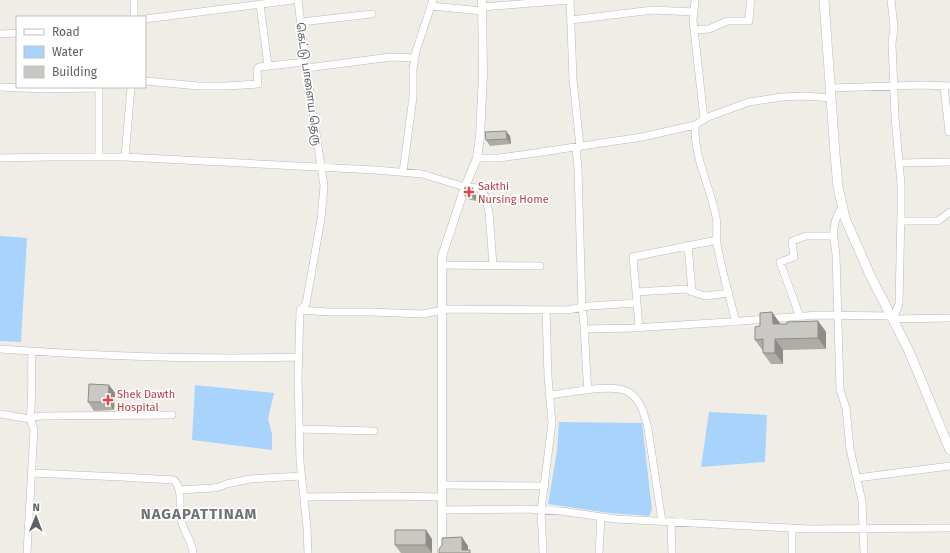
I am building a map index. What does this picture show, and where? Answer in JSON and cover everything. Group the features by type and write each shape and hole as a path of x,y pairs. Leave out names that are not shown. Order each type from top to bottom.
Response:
{"main road":[{"path":"824,0 838,187 845,218 870,275 909,351 950,450"}],"street":[{"path":"134,0 134,16"},
{"path":"146,19 293,0"},
{"name":"கெட்டு பாளைய தெரு","path":"298,0 317,134 320,168 324,186 321,220 306,304 300,310"},
{"path":"403,172 413,97 413,69 432,3 458,10 482,6 570,0 573,85 578,147 582,307 585,329 588,390"},
{"path":"695,0 694,30 704,120"},
{"path":"694,30 709,29 727,21 749,21 751,0"},
{"path":"891,0 894,27 892,44 898,164 901,184 899,304 892,318"},
{"path":"260,4 268,66"},
{"path":"442,553 442,256 465,187 477,158 480,137 483,74 482,6"},
{"path":"571,20 653,10 694,12"},
{"path":"301,22 372,14"},
{"path":"0,34 16,33"},
{"path":"146,81 199,86 258,84 257,70 259,67 391,57 415,58"},
{"path":"830,88 947,86 949,132"},
{"path":"0,87 16,88"},
{"path":"22,88 99,88 99,157"},
{"path":"125,157 131,88"},
{"path":"477,158 499,158 642,137 695,125 749,102 782,97 804,96 831,98"},
{"path":"695,125 696,145 699,160 717,218 717,240 722,272 736,322"},
{"path":"0,158 125,157 422,174 465,187 479,188 485,196 491,230 493,265"},
{"path":"898,164 950,162"},
{"path":"842,206 835,221 834,236 839,315 840,390 846,408 850,449 862,501 864,553"},
{"path":"901,221 938,221 950,212"},
{"path":"800,316 780,262 794,257 792,241 806,236 834,236"},
{"path":"639,327 634,256 717,240"},
{"path":"688,245 692,292"},
{"path":"442,265 540,266"},
{"path":"636,292 685,289 705,296 729,293"},
{"path":"308,553 307,527 301,476 298,358 300,310 423,314 448,309 567,310 582,307 637,303"},
{"path":"543,553 541,510 552,423 546,310"},
{"path":"585,329 736,322 800,316 839,315 892,318 950,318"},
{"path":"0,349 32,352 182,358 298,358"},
{"path":"27,553 34,429 30,419 32,403 32,352"},
{"path":"550,395 596,388 618,388 625,390 635,398 644,414 648,429 662,521"},
{"path":"0,414 30,419 42,416 172,415"},
{"path":"300,430 374,431"},
{"path":"857,478 950,466"},
{"path":"32,473 174,480 179,487 181,520 192,544 193,553"},
{"path":"179,490 213,488 250,479 301,476"},
{"path":"442,485 545,486"},
{"path":"304,497 390,496 442,498"},
{"path":"442,510 541,510 602,517 792,528 950,528"},
{"path":"599,553 602,517"},
{"path":"671,521 672,553"},
{"path":"792,528 792,553"}],"water":[{"path":"0,236 27,238 21,342 0,341"},
{"path":"195,385 274,393 268,419 272,434 272,450 192,440"},
{"path":"709,412 767,415 765,462 701,467"},
{"path":"559,422 642,423 652,510 649,516 610,513 548,504 557,451"}],"building":[{"path":"506,131 507,139 486,140 485,132"},
{"path":"465,187 472,187 472,195 463,194"},
{"path":"772,312 773,324 818,321 818,338 775,339 775,353 763,353 763,339 755,340 755,327 760,326 760,313"},
{"path":"89,384 109,385 108,402 88,402"},
{"path":"395,530 426,530 426,545 395,545"},
{"path":"462,537 462,550 470,550 470,553 439,553 439,549 442,545 442,538"}],"place":[{"name":"Sakthi Nursing Home","path":"469,192"},
{"name":"Shek Dawth Hospital","path":"108,400"}],"district":[{"name":"NAGAPATTINAM","path":"199,514"}]}
